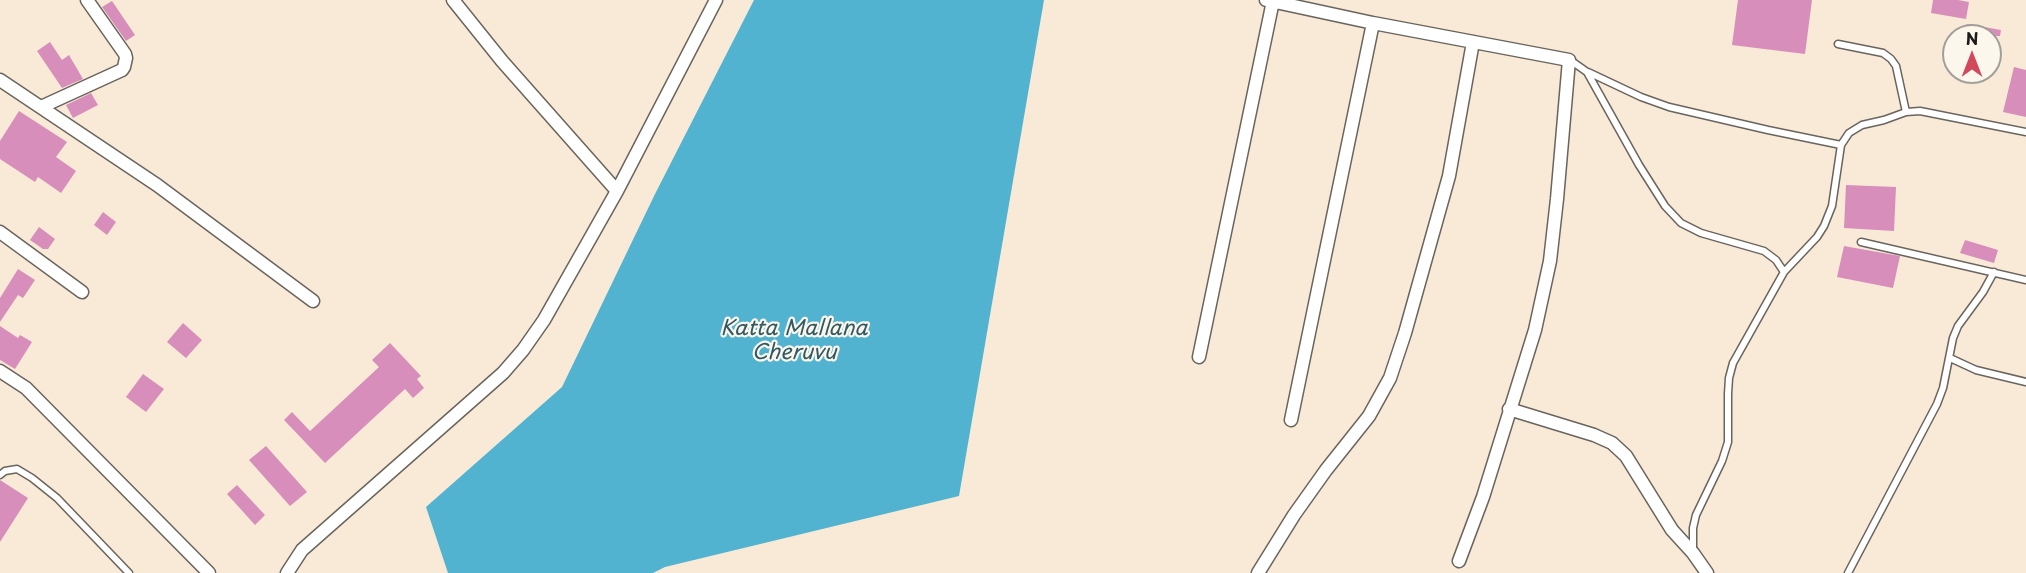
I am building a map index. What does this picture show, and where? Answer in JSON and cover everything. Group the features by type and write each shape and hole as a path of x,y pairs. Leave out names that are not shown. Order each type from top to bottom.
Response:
{"street":[{"path":"40,107 122,70 124,67 125,54 87,0"},
{"path":"453,0 502,61 617,191"},
{"path":"286,573 302,550 503,373 523,350 544,320 617,191 716,0"},
{"path":"1199,357 1270,1 1569,60 1550,261 1534,330 1483,497 1459,561"},
{"path":"1291,420 1373,23"},
{"path":"1258,573 1294,515 1369,416 1390,378 1449,176 1473,42"},
{"path":"0,80 157,186 313,301"},
{"path":"0,232 82,292"},
{"path":"0,370 26,388 209,573"},
{"path":"1509,409 1594,435 1612,443 1626,456 1672,530 1707,573"}],"lane":[{"path":"1838,44 1883,53 1892,59 1896,66 1906,112"},
{"path":"1569,60 1587,72 1641,97 1669,106 1841,145"},
{"path":"1587,72 1639,165 1665,206 1681,223 1701,233 1764,250 1776,260 1784,272"},
{"path":"1693,553 1693,528 1696,515 1722,461 1728,442 1729,378 1733,363 1784,272 1824,226 1832,206 1841,145 1849,133 1862,125 1906,112 1920,111 2026,132"},
{"path":"1861,242 2026,280"},
{"path":"1848,573 1937,404 1943,388 1953,338 1958,327 1994,272"},
{"path":"1950,358 1976,370 2026,381"},
{"path":"0,474 17,469 32,478 57,498 129,573"}],"water":[{"name":"Katta Mallana Cheruvu","path":"754,0 1044,0 959,496 665,567 653,573 448,573 426,507 562,387 655,194"}],"building":[{"path":"1738,0 1812,0 1805,54 1732,45"},
{"path":"1933,0 1969,2 1966,19 1931,13"},
{"path":"112,1 135,35 126,41 102,7"},
{"path":"50,42 62,60 69,55 83,79 62,88 37,51"},
{"path":"2014,67 2026,70 2026,117 2003,112"},
{"path":"91,93 98,105 73,118 66,105"},
{"path":"19,111 67,142 56,157 76,171 61,193 38,177 35,182 0,159 0,141"},
{"path":"1846,185 1896,187 1894,231 1844,228"},
{"path":"103,212 116,222 107,235 94,225"},
{"path":"39,227 55,239 48,249 43,249 30,240"},
{"path":"1965,240 1998,250 1994,263 1960,253"},
{"path":"1844,246 1900,256 1893,288 1837,277"},
{"path":"18,269 35,280 23,298 18,295 0,322 0,298"},
{"path":"183,323 202,340 186,358 167,342"},
{"path":"0,326 18,338 20,335 32,342 15,369 0,360"},
{"path":"390,343 421,376 417,379 424,388 413,398 405,389 325,463 284,420 292,412 310,431 379,367 372,360"},
{"path":"143,374 164,389 146,412 126,397"},
{"path":"266,446 307,492 290,506 249,460"},
{"path":"0,480 28,498 0,542"},
{"path":"237,485 265,515 255,525 227,494"}]}
